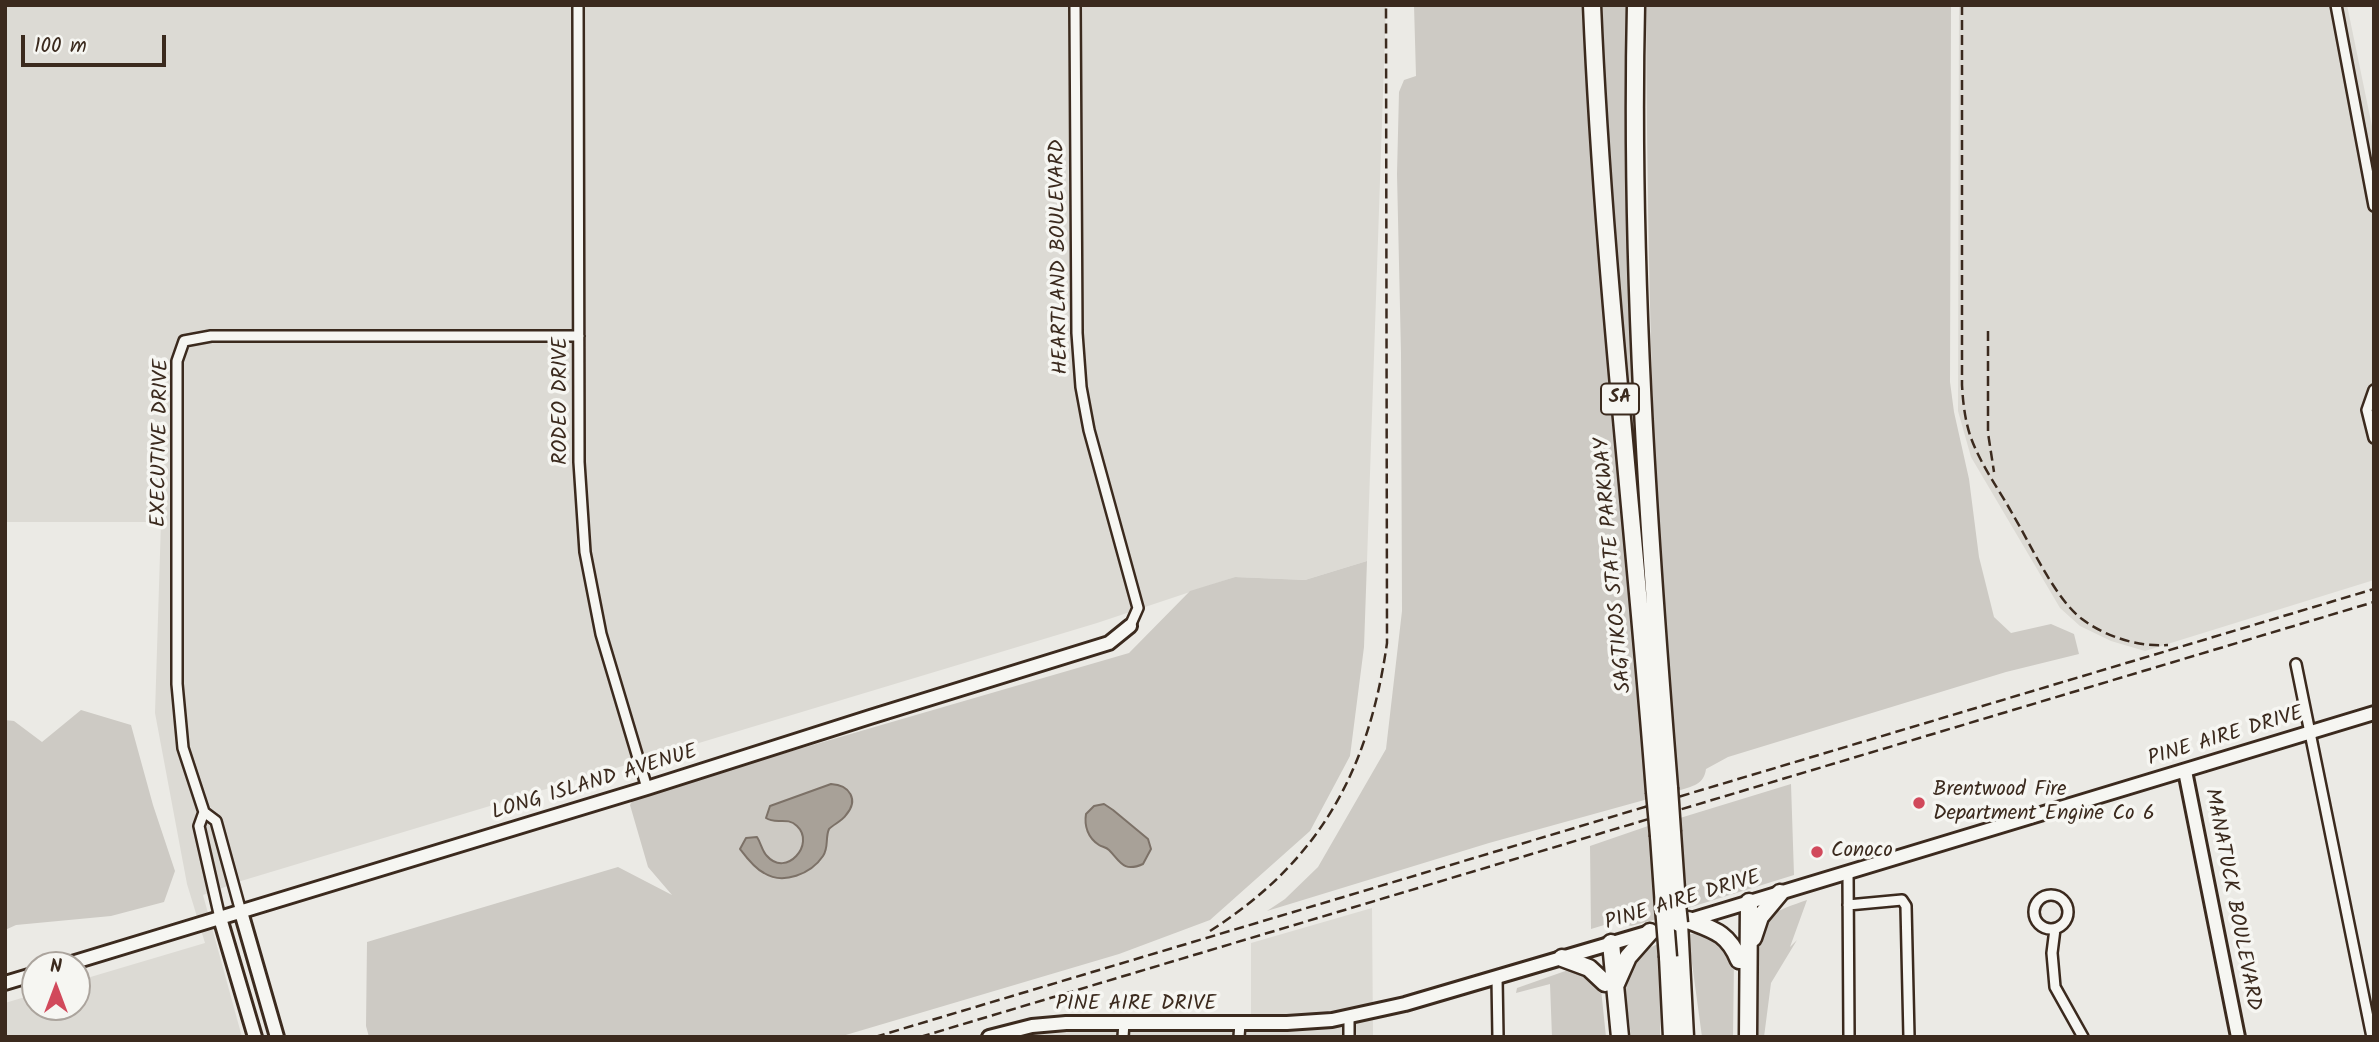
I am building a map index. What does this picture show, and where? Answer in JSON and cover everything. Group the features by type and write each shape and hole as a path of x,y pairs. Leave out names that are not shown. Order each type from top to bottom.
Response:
{"highway":[{"name":"SAGTIKOS STATE PARKWAY","path":"1592,5 1595,95 1607,255 1641,608 1662,790 1674,957 1685,1037"},
{"name":"SAGTIKOS STATE PARKWAY","path":"1636,5 1634,188 1642,421 1662,790"},
{"path":"1738,1037 1745,964 1756,923 1780,893"},
{"path":"1745,903 1748,1037"},
{"path":"1688,920 1724,936 1745,964"},
{"path":"1609,1037 1610,985 1628,957 1650,932"},
{"path":"1606,945 1620,1037"},
{"name":"SAGTIKOS STATE PARKWAY","path":"1672,1037 1674,957"},
{"path":"1562,958 1589,968 1610,985"}],"street":[{"name":"RODEO DRIVE","path":"578,5 579,462 585,552 601,634 647,789"},
{"name":"HEARTLAND BOULEVARD","path":"1075,5 1077,333 1080,372 1095,454 1138,608 1130,626"},
{"path":"2336,5 2374,206"},
{"name":"EXECUTIVE DRIVE","path":"241,912 216,821 204,812 183,748 177,684 177,361 184,341 211,336 579,336"},
{"path":"2374,390 2367,410 2374,439"},
{"name":"LONG ISLAND AVENUE","path":"91,957 647,789 1110,643 1130,626"},
{"path":"2296,664 2372,1037"},
{"name":"PINE AIRE DRIVE","path":"989,1037 1043,1025 1124,1022 1240,1030 1349,1017 1497,978 2374,713"},
{"name":"MANATUCK BOULEVARD","path":"2185,771 2238,1037"},
{"name":"EXECUTIVE DRIVE","path":"204,812 199,826 220,918"},
{"path":"1848,873 1849,1037"},
{"path":"1848,905 1902,900 1906,906 1909,1037"},
{"path":"241,912 277,1037"},
{"path":"220,918 256,1037"},
{"path":"2054,929 2054,987 2083,1037"},
{"path":"1497,978 1498,1037"},
{"path":"1349,1017 1349,1037"},
{"path":"1124,1022 1124,1037"}],"shaded area":[{"path":"5,5 1386,5 1367,561 1305,580 1235,577 1097,623 241,881 203,895 242,1037 5,1037 5,1003 21,998 21,1021 91,1021 91,977 205,943 187,884 155,713 161,522 5,522"},
{"path":"1414,5 1585,5 1590,147 1639,671 1648,799 1489,843 1267,911 1285,899 1318,867 1386,749 1402,611 1397,174 1399,92 1404,80 1416,76"},
{"path":"1600,5 1628,5 1629,226 1635,448 1629,448"},
{"path":"1646,5 1951,5 1950,382 1969,479 1979,557 1994,617 2011,633 2051,624 2074,634 2079,654 2006,672 1728,757 1706,769 1703,778 1696,784 1678,791 1662,601 1657,503 1650,290"},
{"path":"1959,5 2347,5 2374,136 2374,580 2145,651 2111,641 2080,626 2060,608 1971,457 1958,411"},
{"path":"1367,561 1364,647 1350,756 1310,831 1210,920 1119,954 839,1037 369,1037 366,1026 367,942 618,867 672,895 648,867 630,805 634,797 1129,653 1190,591 1235,577 1305,580"},
{"path":"81,710 131,725 175,871 164,902 111,916 16,925 5,930 5,720 14,721 42,742"},
{"path":"831,784 848,790 852,804 844,817 829,829 825,853 818,862 804,872 788,878 771,876 760,871 740,849 746,838 757,837 765,854 775,862 782,863 796,856 803,841 802,833 793,823 766,818 770,806"},
{"path":"1791,784 1794,875 1688,908 1680,818"},
{"path":"1104,804 1148,839 1151,849 1143,864 1126,866 1090,835 1086,827 1086,814 1094,806"},
{"path":"1651,825 1657,919 1631,926 1614,922 1591,929 1590,846"},
{"path":"1807,900 1790,947 1797,940 1771,983 1764,1037 1752,1037 1755,956 1762,926 1772,915"},
{"path":"1372,908 1373,1037 989,1037 1065,1014 1251,1015 1251,943"},
{"path":"1700,933 1713,936 1734,960 1733,1037 1702,1037 1689,941 1660,950 1660,1037 1631,1037 1625,988 1630,966 1637,957 1656,945"},
{"path":"1571,969 1593,978 1601,989 1606,1037 1552,1037 1550,984 1516,993 1517,988"}],"railway":[{"path":"1210,931 1248,904 1282,874 1310,843 1333,808 1352,771 1379,689 1387,643 1386,5"},
{"path":"1962,5 1962,385 1969,432 1985,467 2044,570 2072,610 2091,625 2112,636 2145,644 2168,645"},
{"path":"1988,331 1988,433 1994,472"},
{"path":"875,1037 2374,589"},
{"path":"920,1037 2374,602"}],"place":[{"name":"Brentwood Fire Department Engine Co 6","path":"1919,803"},
{"name":"Conoco","path":"1817,852"}]}
